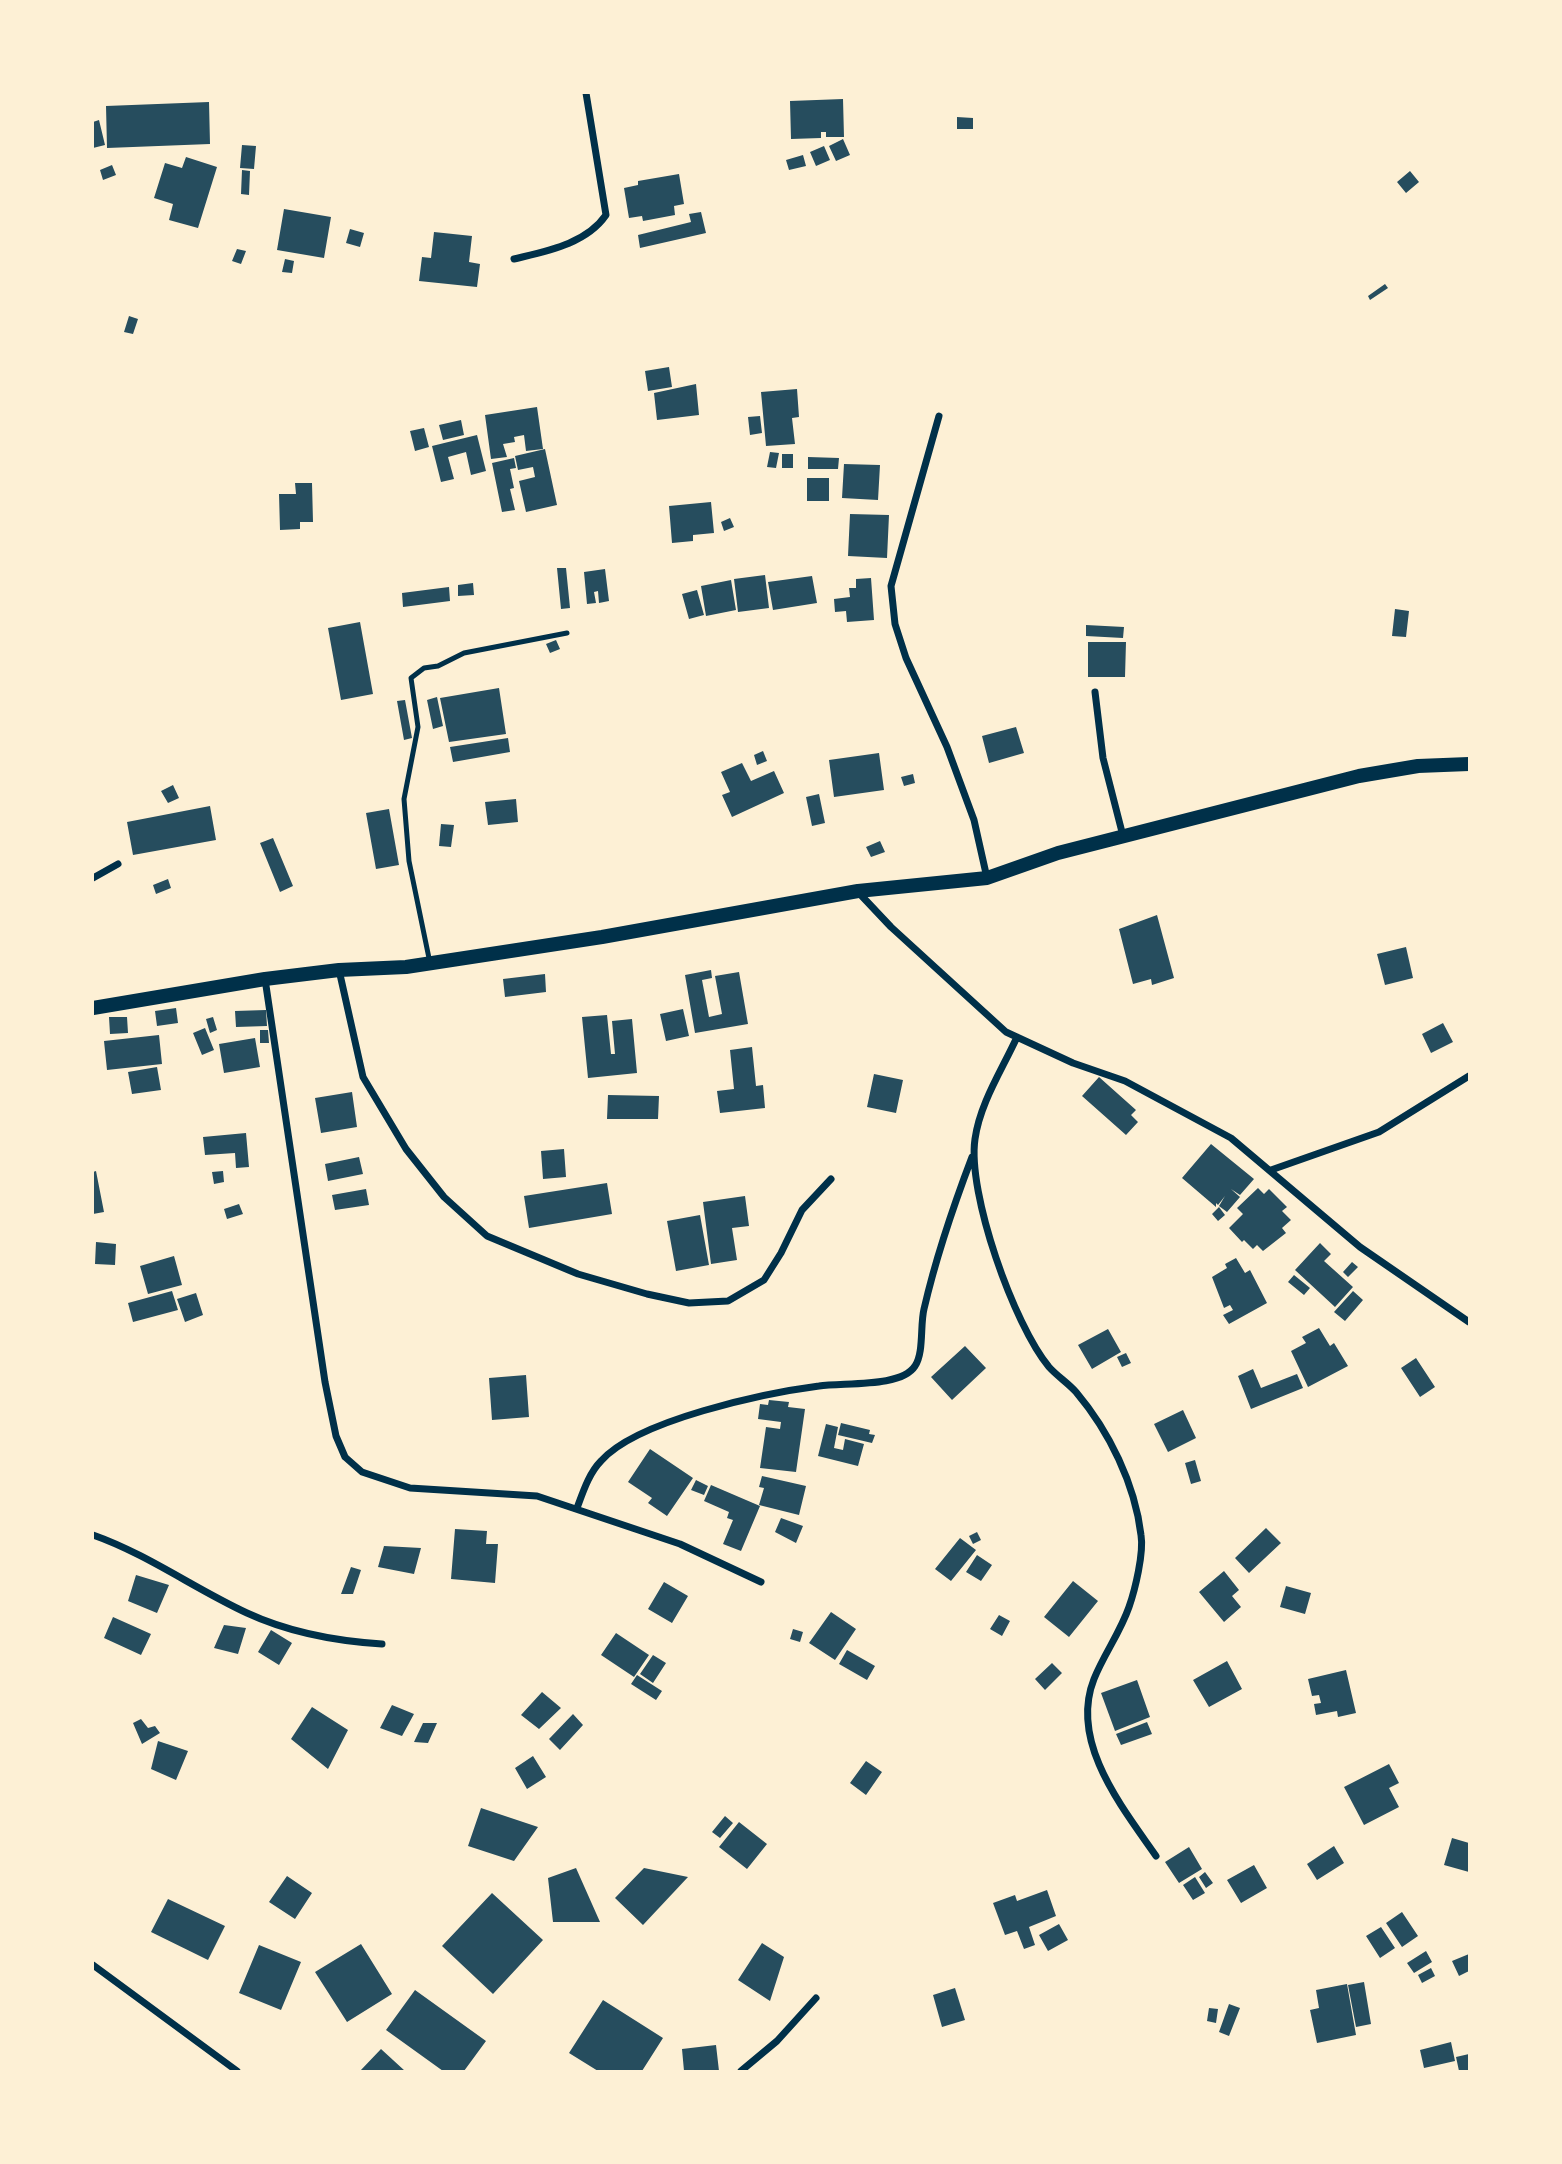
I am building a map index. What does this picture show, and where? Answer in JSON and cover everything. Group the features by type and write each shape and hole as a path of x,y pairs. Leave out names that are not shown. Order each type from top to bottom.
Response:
{"main road":[{"path":"93,1008 265,979 430,963 602,937 858,891 987,878 1058,853 1359,776 1418,766 1469,764"}],"street":[{"path":"514,259 551,250 572,241 598,228 606,215 586,93"},
{"path":"939,416 891,586 895,624 906,659 952,759 974,820 987,878"},
{"path":"1095,692 1103,758 1124,836"},
{"path":"93,878 118,864"},
{"path":"858,891 916,951 1006,1032 1073,1063 1125,1081 1231,1138 1360,1247 1469,1322"},
{"path":"339,970 363,1077 406,1149 444,1197 487,1236 578,1274 647,1294 690,1303 728,1301 764,1280 802,1210 831,1179"},
{"path":"265,979 323,1369 336,1436 345,1457 362,1472 410,1488 537,1496 577,1507 680,1544 761,1582"},
{"path":"577,1507 600,1461 616,1447 643,1432 769,1395 820,1385 898,1378 917,1364 923,1312 934,1269 973,1155 985,1102 1017,1037"},
{"path":"1271,1170 1379,1132 1469,1076"},
{"path":"973,1155 987,1229 1018,1313 1049,1366 1075,1391 1106,1431 1125,1476 1142,1536 1133,1594 1124,1623 1094,1679 1088,1705 1096,1757 1108,1784 1156,1856"},
{"path":"93,1535 258,1618 314,1637 382,1644"},
{"path":"93,1965 237,2071"},
{"path":"741,2071 777,2040 816,1998"}],"lane":[{"path":"430,963 409,861 404,799 418,727 411,678 424,668 438,666 464,653 567,633"}],"building":[{"path":"843,99 844,137 826,137 826,132 821,132 821,138 791,139 790,101"},
{"path":"209,102 210,144 107,148 106,106"},
{"path":"957,117 973,118 973,129 957,129"},
{"path":"99,120 105,145 93,148 93,122"},
{"path":"843,139 850,155 836,161 829,146"},
{"path":"242,145 256,146 254,169 240,168"},
{"path":"824,146 830,160 816,166 810,152"},
{"path":"803,155 806,166 789,170 786,160"},
{"path":"186,157 217,167 198,228 169,220 173,204 154,198 165,163 182,168"},
{"path":"112,165 116,175 103,180 100,170"},
{"path":"242,170 250,171 249,195 241,194"},
{"path":"1410,171 1419,182 1406,193 1397,182"},
{"path":"679,174 684,204 674,206 675,215 643,221 642,216 629,218 624,188 638,185 638,181"},
{"path":"284,209 331,217 324,258 277,250"},
{"path":"701,212 706,233 640,248 638,235 691,222 689,214"},
{"path":"350,229 364,233 360,247 346,243"},
{"path":"434,232 472,236 469,262 480,264 477,287 419,281 422,257 431,258"},
{"path":"237,249 246,251 241,264 232,261"},
{"path":"285,259 294,261 292,273 282,272"},
{"path":"1385,284 1388,288 1370,300 1368,296"},
{"path":"129,316 138,319 133,334 124,332"},
{"path":"669,367 672,387 648,391 645,371"},
{"path":"696,384 699,415 657,420 654,393"},
{"path":"797,389 799,417 792,418 795,444 766,446 761,392"},
{"path":"537,407 543,449 526,451 524,435 514,437 515,442 503,444 507,457 491,459 485,415"},
{"path":"760,416 762,433 750,435 748,417"},
{"path":"461,420 464,435 443,440 439,425"},
{"path":"424,428 429,447 415,451 410,431"},
{"path":"477,435 486,471 471,475 466,452 448,457 454,479 441,482 432,446"},
{"path":"545,449 557,505 526,512 519,481 535,477 533,467 518,470 515,456"},
{"path":"770,452 779,453 776,468 767,467"},
{"path":"782,454 793,454 793,468 782,468"},
{"path":"808,457 839,458 838,469 808,469"},
{"path":"514,458 516,468 510,469 514,488 510,489 515,510 502,512 492,463"},
{"path":"844,464 880,465 878,500 842,498"},
{"path":"807,478 829,478 829,501 807,501"},
{"path":"295,483 312,483 313,522 300,522 300,529 280,530 279,494 296,494"},
{"path":"711,502 714,533 693,535 693,541 672,543 669,506"},
{"path":"850,514 889,515 887,558 848,556"},
{"path":"730,518 734,527 724,531 721,522"},
{"path":"557,568 566,568 570,608 561,609"},
{"path":"605,569 609,601 599,603 598,591 594,592 596,603 587,604 584,572"},
{"path":"765,575 769,608 738,612 734,579"},
{"path":"812,576 817,603 773,610 768,582"},
{"path":"871,578 874,620 847,622 846,611 835,612 834,599 850,597 849,588 856,588 856,579"},
{"path":"731,580 736,610 706,616 701,586"},
{"path":"473,583 474,595 458,596 458,585"},
{"path":"449,587 450,601 403,607 402,593"},
{"path":"697,590 704,615 689,619 682,594"},
{"path":"1395,609 1409,611 1406,637 1392,636"},
{"path":"360,622 373,694 341,700 328,628"},
{"path":"1086,625 1124,627 1123,638 1086,636"},
{"path":"556,640 560,649 550,653 546,644"},
{"path":"1088,642 1126,642 1125,677 1088,677"},
{"path":"499,688 506,734 449,742 440,698"},
{"path":"437,697 443,726 433,729 427,700"},
{"path":"405,700 412,738 404,740 397,701"},
{"path":"1016,727 1024,753 989,763 982,736"},
{"path":"508,738 510,752 453,762 450,747"},
{"path":"763,751 767,761 757,765 754,755"},
{"path":"879,753 884,790 834,797 829,760"},
{"path":"742,763 751,781 774,771 784,793 732,817 722,795 730,792 721,772"},
{"path":"913,774 915,783 904,786 901,777"},
{"path":"173,785 179,798 168,803 161,791"},
{"path":"819,794 825,823 812,826 806,797"},
{"path":"516,799 518,822 488,825 485,802"},
{"path":"210,806 216,840 133,855 127,822"},
{"path":"389,809 399,865 376,869 366,813"},
{"path":"441,824 454,825 451,847 439,846"},
{"path":"273,838 293,886 280,892 260,843"},
{"path":"880,841 885,852 871,857 866,847"},
{"path":"168,879 171,888 156,894 153,885"},
{"path":"1157,915 1174,978 1152,985 1151,979 1133,984 1119,929"},
{"path":"1406,947 1413,978 1385,985 1377,954"},
{"path":"711,970 712,978 702,980 709,1017 722,1014 715,976 739,972 748,1024 695,1033 685,975"},
{"path":"545,974 546,992 505,997 503,979"},
{"path":"176,1008 178,1023 157,1026 155,1011"},
{"path":"683,1009 689,1036 666,1041 660,1014"},
{"path":"266,1010 267,1026 236,1027 235,1011"},
{"path":"607,1015 611,1054 615,1054 612,1021 632,1019 637,1073 588,1078 582,1017"},
{"path":"109,1017 127,1017 128,1033 110,1034"},
{"path":"213,1017 217,1030 210,1033 206,1019"},
{"path":"1443,1023 1453,1042 1431,1053 1422,1034"},
{"path":"205,1028 214,1050 202,1055 193,1033"},
{"path":"260,1030 268,1030 269,1043 260,1043"},
{"path":"159,1035 162,1064 107,1070 104,1041"},
{"path":"255,1038 260,1067 224,1073 219,1044"},
{"path":"752,1047 756,1086 763,1085 765,1108 720,1113 717,1091 734,1089 730,1050"},
{"path":"157,1067 161,1090 132,1094 128,1072"},
{"path":"874,1074 903,1080 896,1113 867,1107"},
{"path":"1099,1077 1136,1110 1131,1115 1138,1122 1126,1135 1082,1096"},
{"path":"352,1092 357,1127 321,1133 315,1098"},
{"path":"608,1095 659,1096 658,1119 607,1119"},
{"path":"246,1133 249,1167 236,1168 235,1153 205,1155 203,1137"},
{"path":"1211,1144 1254,1179 1240,1195 1231,1189 1240,1197 1227,1212 1219,1206 1225,1196 1218,1205 1216,1203 1216,1207 1182,1178"},
{"path":"564,1149 566,1177 543,1179 541,1151"},
{"path":"359,1157 363,1174 328,1181 325,1164"},
{"path":"96,1171 104,1212 93,1214 93,1172"},
{"path":"223,1171 224,1182 214,1184 212,1172"},
{"path":"607,1183 612,1214 529,1228 524,1196"},
{"path":"1258,1188 1264,1194 1269,1189 1287,1207 1282,1211 1291,1220 1282,1228 1286,1233 1263,1251 1257,1245 1253,1249 1244,1240 1242,1242 1229,1228 1243,1214 1237,1208"},
{"path":"366,1189 369,1205 335,1210 332,1195"},
{"path":"745,1196 749,1226 732,1228 737,1260 711,1264 703,1202"},
{"path":"239,1204 243,1214 227,1219 224,1209"},
{"path":"1219,1207 1225,1215 1218,1221 1212,1214"},
{"path":"700,1215 709,1265 676,1271 667,1221"},
{"path":"96,1242 116,1244 115,1265 95,1264"},
{"path":"1320,1243 1331,1254 1324,1261 1353,1287 1335,1307 1295,1270"},
{"path":"174,1256 182,1285 148,1294 140,1266"},
{"path":"1236,1258 1245,1273 1250,1270 1267,1303 1229,1324 1223,1315 1233,1310 1230,1305 1224,1308 1212,1277 1227,1268 1225,1264"},
{"path":"1352,1262 1358,1267 1348,1277 1343,1272"},
{"path":"1294,1275 1310,1288 1304,1295 1288,1282"},
{"path":"172,1291 178,1310 133,1322 128,1303"},
{"path":"1353,1291 1363,1300 1345,1321 1334,1312"},
{"path":"196,1293 203,1315 185,1322 177,1299"},
{"path":"1319,1328 1330,1346 1334,1343 1348,1366 1308,1387 1291,1351 1306,1343 1302,1337"},
{"path":"1108,1329 1121,1352 1092,1369 1078,1345"},
{"path":"965,1346 986,1368 952,1400 931,1377"},
{"path":"1126,1353 1131,1363 1122,1367 1117,1357"},
{"path":"1416,1358 1435,1387 1420,1397 1401,1368"},
{"path":"1253,1369 1261,1388 1297,1374 1303,1388 1251,1409 1238,1376"},
{"path":"526,1375 529,1417 492,1420 489,1378"},
{"path":"769,1400 789,1402 788,1407 805,1409 796,1472 760,1468 766,1427 780,1429 781,1422 758,1419 760,1404 768,1405"},
{"path":"1183,1410 1196,1438 1168,1452 1154,1424"},
{"path":"841,1423 870,1430 869,1434 875,1435 872,1443 838,1435"},
{"path":"826,1424 838,1427 834,1448 843,1450 845,1439 864,1444 858,1466 818,1456"},
{"path":"650,1449 693,1478 667,1516 648,1503 652,1498 628,1482"},
{"path":"1195,1460 1201,1481 1191,1484 1185,1463"},
{"path":"762,1476 806,1486 799,1515 759,1505 764,1488 759,1487"},
{"path":"696,1480 708,1486 704,1495 691,1490"},
{"path":"711,1485 760,1506 741,1551 723,1544 733,1520 727,1518 729,1512 704,1501"},
{"path":"781,1518 803,1526 796,1543 775,1532"},
{"path":"1266,1528 1281,1543 1249,1573 1235,1558"},
{"path":"455,1529 487,1531 486,1544 498,1544 495,1583 451,1579"},
{"path":"977,1532 981,1540 973,1544 969,1536"},
{"path":"960,1538 976,1550 951,1581 935,1569"},
{"path":"384,1546 421,1548 414,1574 378,1567"},
{"path":"977,1555 992,1565 981,1581 966,1572"},
{"path":"351,1567 361,1570 353,1594 341,1594"},
{"path":"1224,1571 1239,1590 1232,1596 1241,1607 1224,1622 1199,1592"},
{"path":"136,1575 169,1585 157,1613 128,1601"},
{"path":"1073,1581 1098,1601 1069,1637 1044,1617"},
{"path":"664,1582 688,1596 672,1623 648,1609"},
{"path":"1286,1586 1311,1593 1305,1614 1280,1607"},
{"path":"831,1612 856,1629 835,1660 809,1643"},
{"path":"999,1615 1010,1621 1002,1636 990,1629"},
{"path":"113,1617 151,1634 141,1655 104,1638"},
{"path":"224,1625 246,1628 238,1654 214,1648"},
{"path":"793,1629 803,1632 800,1642 790,1639"},
{"path":"271,1630 292,1643 279,1665 258,1652"},
{"path":"616,1633 649,1655 634,1677 601,1655"},
{"path":"847,1650 875,1666 867,1680 839,1664"},
{"path":"653,1655 666,1663 653,1683 640,1674"},
{"path":"1227,1661 1242,1689 1209,1707 1193,1680"},
{"path":"1052,1663 1062,1673 1045,1690 1035,1679"},
{"path":"1346,1670 1356,1713 1338,1717 1337,1711 1316,1715 1314,1704 1321,1703 1319,1695 1312,1696 1308,1679"},
{"path":"637,1675 662,1691 656,1700 631,1684"},
{"path":"1137,1680 1150,1717 1115,1731 1101,1693"},
{"path":"542,1692 561,1708 539,1729 521,1715"},
{"path":"392,1705 414,1714 402,1736 380,1728"},
{"path":"312,1707 348,1730 328,1769 291,1739"},
{"path":"573,1714 583,1725 560,1750 549,1739"},
{"path":"141,1719 148,1728 155,1726 160,1733 142,1744 133,1723"},
{"path":"1147,1722 1152,1734 1121,1745 1116,1734"},
{"path":"423,1723 437,1723 428,1743 414,1742"},
{"path":"158,1741 188,1751 176,1780 151,1769"},
{"path":"533,1756 546,1777 527,1789 515,1768"},
{"path":"866,1761 882,1772 866,1795 850,1783"},
{"path":"1389,1764 1399,1783 1389,1788 1399,1807 1364,1825 1344,1787"},
{"path":"481,1808 538,1827 514,1861 468,1846"},
{"path":"725,1816 733,1823 720,1838 712,1832"},
{"path":"739,1822 767,1844 747,1869 719,1847"},
{"path":"1452,1838 1469,1843 1469,1872 1444,1865"},
{"path":"1334,1846 1344,1863 1317,1880 1307,1864"},
{"path":"1189,1847 1202,1869 1179,1883 1165,1862"},
{"path":"1254,1865 1267,1888 1241,1903 1227,1880"},
{"path":"576,1868 600,1922 553,1922 548,1878"},
{"path":"644,1868 688,1877 643,1925 615,1898"},
{"path":"1205,1872 1213,1883 1206,1888 1199,1877"},
{"path":"287,1876 312,1893 295,1919 269,1902"},
{"path":"1195,1877 1205,1893 1193,1900 1183,1885"},
{"path":"1047,1890 1056,1916 1029,1927 1035,1945 1024,1949 1017,1931 1005,1935 993,1903 1015,1895 1017,1901"},
{"path":"492,1893 543,1940 493,1994 442,1946"},
{"path":"168,1899 225,1926 208,1960 151,1932"},
{"path":"1402,1912 1418,1936 1402,1947 1386,1923"},
{"path":"1059,1924 1068,1940 1048,1951 1039,1935"},
{"path":"1381,1927 1395,1948 1380,1958 1366,1936"},
{"path":"762,1943 784,1957 770,2001 738,1980"},
{"path":"361,1944 392,1994 347,2022 315,1972"},
{"path":"259,1945 301,1962 281,2010 239,1993"},
{"path":"1426,1951 1432,1962 1414,1973 1407,1963"},
{"path":"1469,1954 1469,1971 1459,1976 1452,1961"},
{"path":"1431,1968 1435,1976 1422,1983 1418,1975"},
{"path":"1364,1982 1371,2024 1356,2027 1348,1985"},
{"path":"1347,1984 1356,2035 1317,2043 1310,2010 1319,2008 1316,1990"},
{"path":"955,1988 965,2020 942,2027 933,1995"},
{"path":"415,1990 486,2041 464,2071 443,2071 386,2030"},
{"path":"603,2000 663,2038 642,2071 598,2071 569,2053"},
{"path":"1229,2004 1240,2008 1229,2036 1219,2032"},
{"path":"1209,2008 1218,2009 1216,2023 1207,2021"},
{"path":"1451,2042 1455,2061 1424,2068 1420,2050"},
{"path":"716,2045 719,2071 684,2071 682,2049"},
{"path":"381,2049 405,2071 360,2071"},
{"path":"1469,2054 1469,2071 1459,2071 1456,2057"}]}
